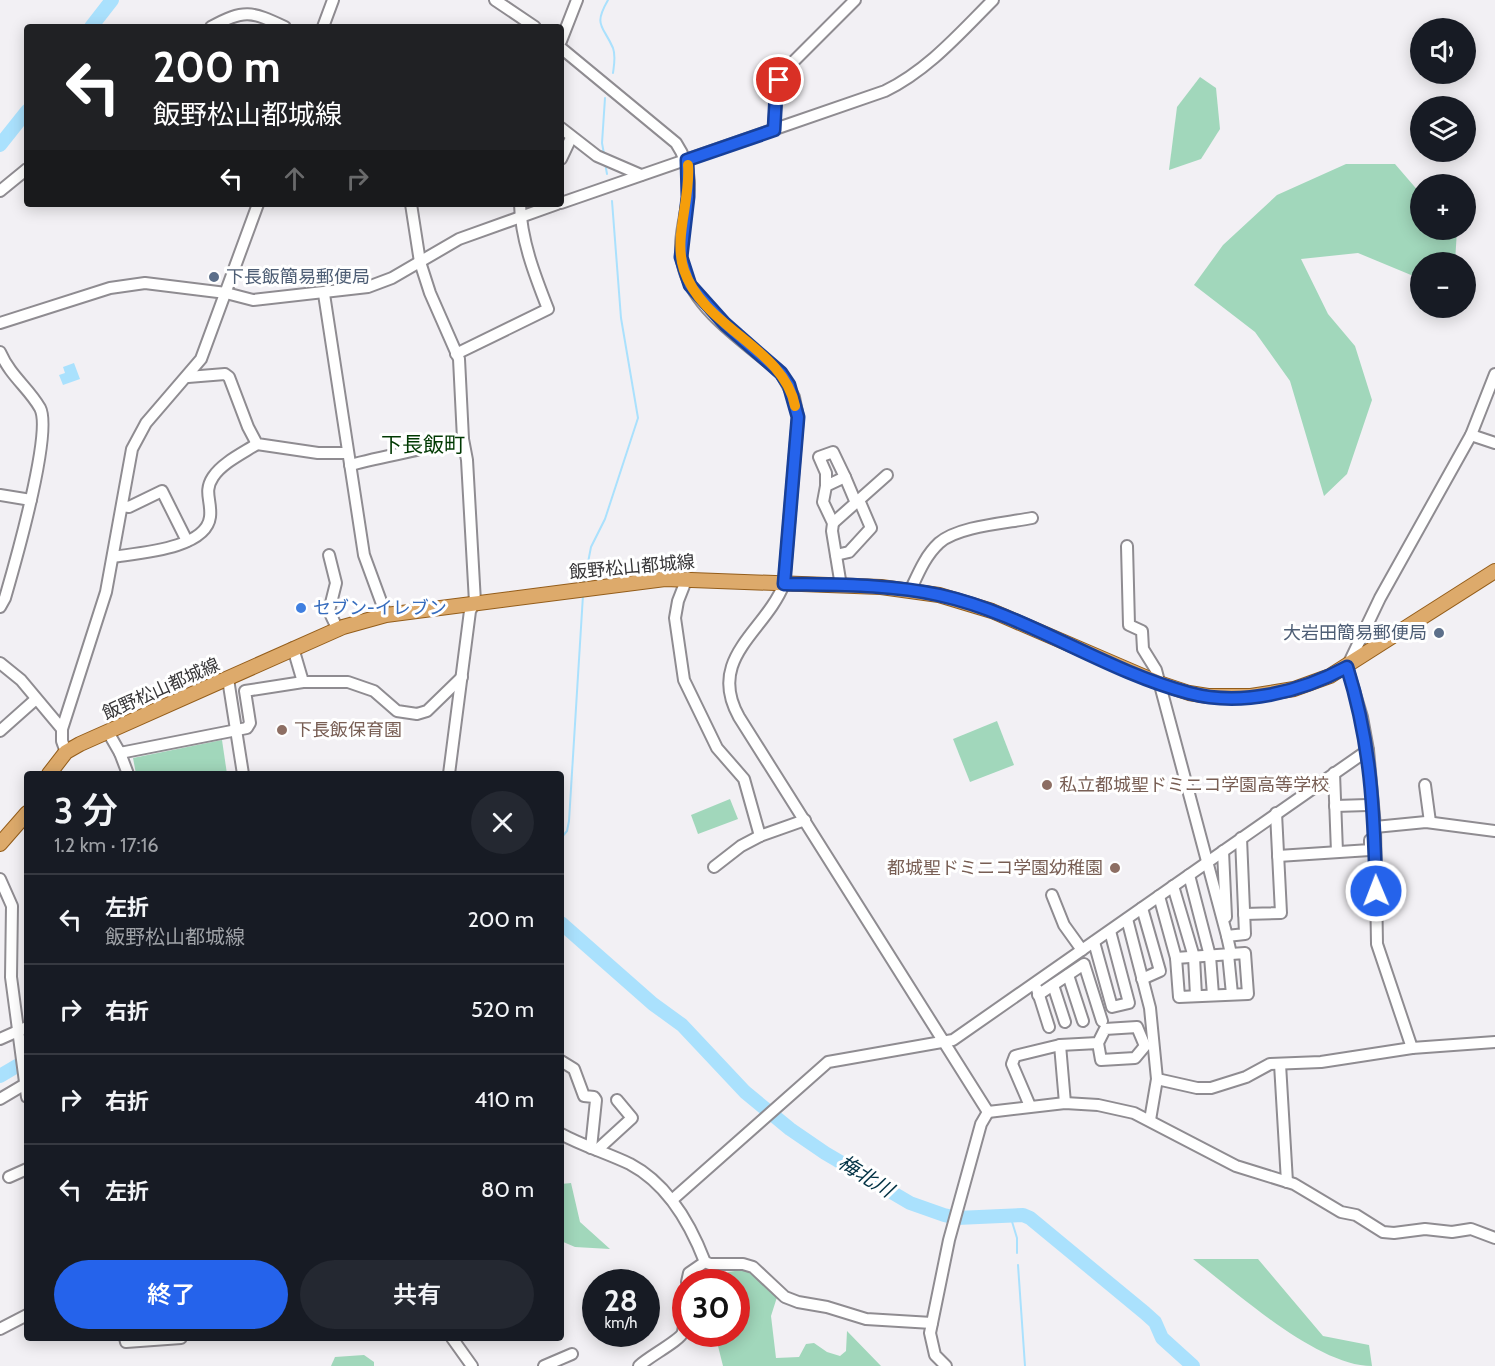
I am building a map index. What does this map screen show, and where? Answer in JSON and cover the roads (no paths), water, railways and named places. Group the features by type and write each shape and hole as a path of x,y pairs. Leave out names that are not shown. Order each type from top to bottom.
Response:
{"main road":[{"name":"飯野松山都城線","path":"51,771 66,752 293,648 338,630 386,615 475,602 687,578 910,591 939,595 992,611 1160,683 1208,696 1251,696 1308,685 1347,667 1495,571"},
{"path":"0,844 24,816"}],"street":[{"path":"323,24 333,0"},
{"path":"495,0 531,24"},
{"path":"564,33 577,0"},
{"path":"774,130 776,94 783,72 855,0"},
{"path":"564,201 885,91 906,80 948,46 993,0"},
{"path":"217,24 241,13 262,16 279,24"},
{"path":"564,50 666,132 687,160 688,197 681,257 690,285 718,318 781,373 794,397 798,417 784,584 777,601 739,649 729,675 730,689 739,717 988,1112"},
{"path":"564,131 597,156 641,175"},
{"path":"564,153 571,138"},
{"path":"0,191 24,171"},
{"path":"66,752 62,741 62,729 96,628 113,557 128,464 138,436 188,377 208,344 257,207"},
{"path":"411,207 420,262 430,293 456,354 463,439 467,460 475,602 470,611 448,771"},
{"path":"456,354 548,309 533,270 520,217 520,207"},
{"path":"0,323 110,288 131,284 163,284 226,293 253,300 324,294 374,285 459,239 548,207"},
{"path":"324,294 364,555 386,615"},
{"path":"0,352 8,370 42,414 42,434 31,500 20,549 0,607"},
{"path":"188,377 225,374 229,377 257,444"},
{"path":"1412,1048 1377,944 1375,827 1368,750 1362,717 1347,667 1380,598 1472,435 1495,374"},
{"path":"1472,435 1495,443"},
{"path":"351,465 398,452 433,447 463,439"},
{"path":"113,557 170,548 205,530 209,522 210,507 206,488 212,477 257,444 318,453 348,453"},
{"path":"836,555 849,552 871,528 833,452 819,457 826,473 823,502 833,523 832,531 841,586"},
{"path":"833,523 887,475"},
{"path":"826,486 845,477"},
{"path":"122,506 129,507 162,491 187,541"},
{"path":"0,495 31,500"},
{"path":"910,591 923,563 939,543 949,537 965,531 1032,518"},
{"path":"1127,546 1129,625 1142,630 1143,649 1160,683 1227,936"},
{"path":"329,555 336,583 329,611 338,630"},
{"path":"687,578 678,601 675,618 684,680 717,748 744,779 760,836"},
{"path":"293,648 303,682"},
{"path":"0,663 21,680 62,729"},
{"path":"120,753 248,728 250,723 245,691 332,680 360,684 374,691 397,711 417,714 427,711 462,676"},
{"path":"228,679 243,771"},
{"path":"0,731 36,699"},
{"path":"108,732 127,771"},
{"path":"672,1200 828,1062 953,1040 1368,750"},
{"path":"1278,856 1370,850 1364,765"},
{"path":"1334,773 1337,852"},
{"path":"1425,785 1430,822"},
{"path":"1335,806 1368,805"},
{"path":"1244,914 1281,913 1276,813"},
{"path":"714,867 741,846 760,836 805,820"},
{"path":"1375,827 1430,822 1495,831"},
{"path":"1227,936 1245,934 1241,838"},
{"path":"1223,851 1232,994"},
{"path":"1189,875 1210,956 1213,995"},
{"path":"0,879 12,906 11,977 21,1031 24,1070"},
{"path":"1173,886 1194,957 1196,996"},
{"path":"1052,895 1064,926 1082,950"},
{"path":"1142,979 1176,960 1245,953 1248,994 1179,997 1176,960 1159,896"},
{"path":"1142,908 1160,971"},
{"path":"1127,919 1150,1008 1157,1079 1150,1120"},
{"path":"1094,942 1112,1006 1129,1003 1110,931"},
{"path":"1038,994 1084,964 1102,1021"},
{"path":"1068,975 1083,1021"},
{"path":"1035,983 1049,1027"},
{"path":"1053,985 1065,1022"},
{"path":"1137,1028 1145,1046 1135,1058 1101,1060 1098,1043 1105,1029 1137,1028"},
{"path":"0,1039 21,1031"},
{"path":"1157,1079 1197,1088 1211,1088 1246,1077 1270,1064 1321,1062 1412,1048 1495,1042"},
{"path":"1030,1106 1012,1064 1015,1056 1060,1045 1098,1043"},
{"path":"1060,1045 1065,1103"},
{"path":"564,1063 574,1069 584,1096 594,1097 596,1100 594,1149"},
{"path":"1280,1064 1287,1182"},
{"path":"0,1099 24,1084"},
{"path":"594,1149 632,1118 617,1101"},
{"path":"988,1112 1065,1103 1112,1108 1150,1120 1236,1166 1294,1184 1341,1212 1356,1215 1371,1222 1383,1232 1425,1229 1452,1232 1471,1229 1495,1238"},
{"path":"946,1366 935,1355 931,1345 932,1323 949,1240 981,1124 988,1112"},
{"path":"564,1135 632,1165 650,1178 672,1200 692,1231 705,1262"},
{"path":"9,1177 24,1170"},
{"path":"705,1262 718,1266 743,1264 753,1267 785,1297 798,1302 866,1318 932,1323"},
{"path":"695,1269 705,1262"},
{"path":"0,1329 24,1317"},
{"path":"454,1341 472,1366"},
{"path":"639,1366 672,1343"},
{"path":"544,1366 572,1354"}],"water":[{"path":"74,363 80,379 63,385 59,375 65,373 63,367"}],"waterway":[{"path":"93,24 112,0"},
{"path":"608,0 600,21 614,51 613,73"},
{"path":"604,154 602,143 605,98"},
{"path":"0,145 24,115"},
{"path":"605,163 607,174"},
{"path":"584,583 591,547 605,519 638,418 621,318 612,201"},
{"path":"564,834 569,821 583,595"},
{"name":"梅北川","path":"564,926 653,1004 682,1025 745,1092 790,1129 825,1153 910,1203 957,1218 1023,1215 1030,1218 1155,1322 1162,1338 1193,1366"},
{"name":"梅北川","path":"0,1076 24,1062"},
{"path":"1010,1215 1017,1238 1017,1253"},
{"path":"1018,1265 1025,1366"}],"place":[{"name":"下長飯簡易郵便局","path":"214,277"},
{"name":"セブン-イレブン","path":"301,608"},
{"name":"大岩田簡易郵便局","path":"1439,633"},
{"name":"下長飯保育園","path":"282,730"},
{"name":"私立都城聖ドミニコ学園高等学校","path":"1047,785"},
{"name":"都城聖ドミニコ学園幼稚園","path":"1115,868"}],"district":[{"name":"下長飯町","path":"423,444"}]}
